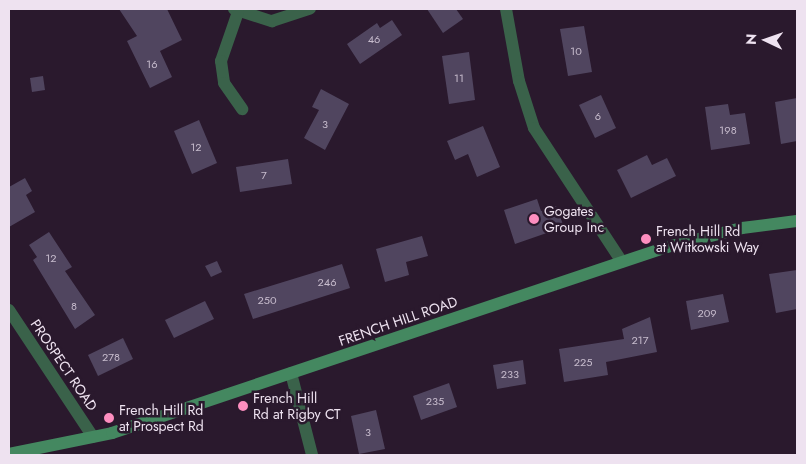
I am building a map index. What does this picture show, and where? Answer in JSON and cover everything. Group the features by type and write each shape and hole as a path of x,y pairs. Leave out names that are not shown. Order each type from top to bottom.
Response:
{"main road":[{"name":"FRENCH HILL ROAD","path":"9,454 93,437 700,238 797,221"}],"street":[{"path":"242,109 224,83 221,61 236,10 272,21 310,9"},
{"path":"506,9 519,81 534,128 622,262"},
{"name":"PROSPECT ROAD","path":"9,310 93,437"},
{"path":"291,373 312,455"}],"building":[{"path":"119,9 167,9 182,40 160,51 172,77 150,88 127,41 137,36"},
{"path":"427,9 456,9 463,19 443,33"},
{"path":"392,20 402,35 360,64 347,44 377,23 380,28"},
{"path":"584,26 592,72 568,76 560,29"},
{"path":"469,52 475,100 449,104 442,56"},
{"path":"43,76 45,90 32,92 30,78"},
{"path":"321,89 349,104 325,150 304,138 319,110 312,107"},
{"path":"601,95 616,128 595,138 579,105"},
{"path":"797,98 797,141 781,144 775,102"},
{"path":"728,104 730,115 745,113 750,144 711,150 705,107"},
{"path":"199,120 217,163 192,174 174,131"},
{"path":"483,126 500,167 477,177 468,154 455,160 447,141"},
{"path":"647,155 652,165 667,158 676,176 631,198 617,170"},
{"path":"288,159 292,184 240,192 236,167"},
{"path":"25,178 32,191 26,195 35,212 9,227 9,187"},
{"name":"Gogates Group Inc","path":"537,199 541,211 556,206 564,227 515,244 504,210"},
{"path":"49,232 72,267 65,271 95,315 75,329 33,260 37,257 29,245"},
{"path":"422,236 428,256 406,262 409,275 385,282 376,249"},
{"path":"217,261 222,272 211,277 205,266"},
{"path":"342,264 350,288 253,319 244,294"},
{"path":"797,270 797,309 776,313 769,274"},
{"path":"723,294 729,322 691,330 686,301"},
{"path":"205,301 214,319 174,338 165,320"},
{"path":"650,317 657,352 606,362 608,375 564,382 559,349 624,339 622,329"},
{"path":"123,338 133,359 98,376 88,355"},
{"path":"523,360 526,384 497,389 493,365"},
{"path":"449,383 457,407 421,420 413,396"},
{"path":"376,410 385,449 359,454 351,416"}],"place":[{"name":"Gogates Group Inc","path":"534,219"},
{"name":"French Hill Rd at Witkowski Way","path":"646,239"},
{"name":"French Hill Rd at Rigby CT","path":"243,406"},
{"name":"French Hill Rd at Prospect Rd","path":"109,418"}]}
